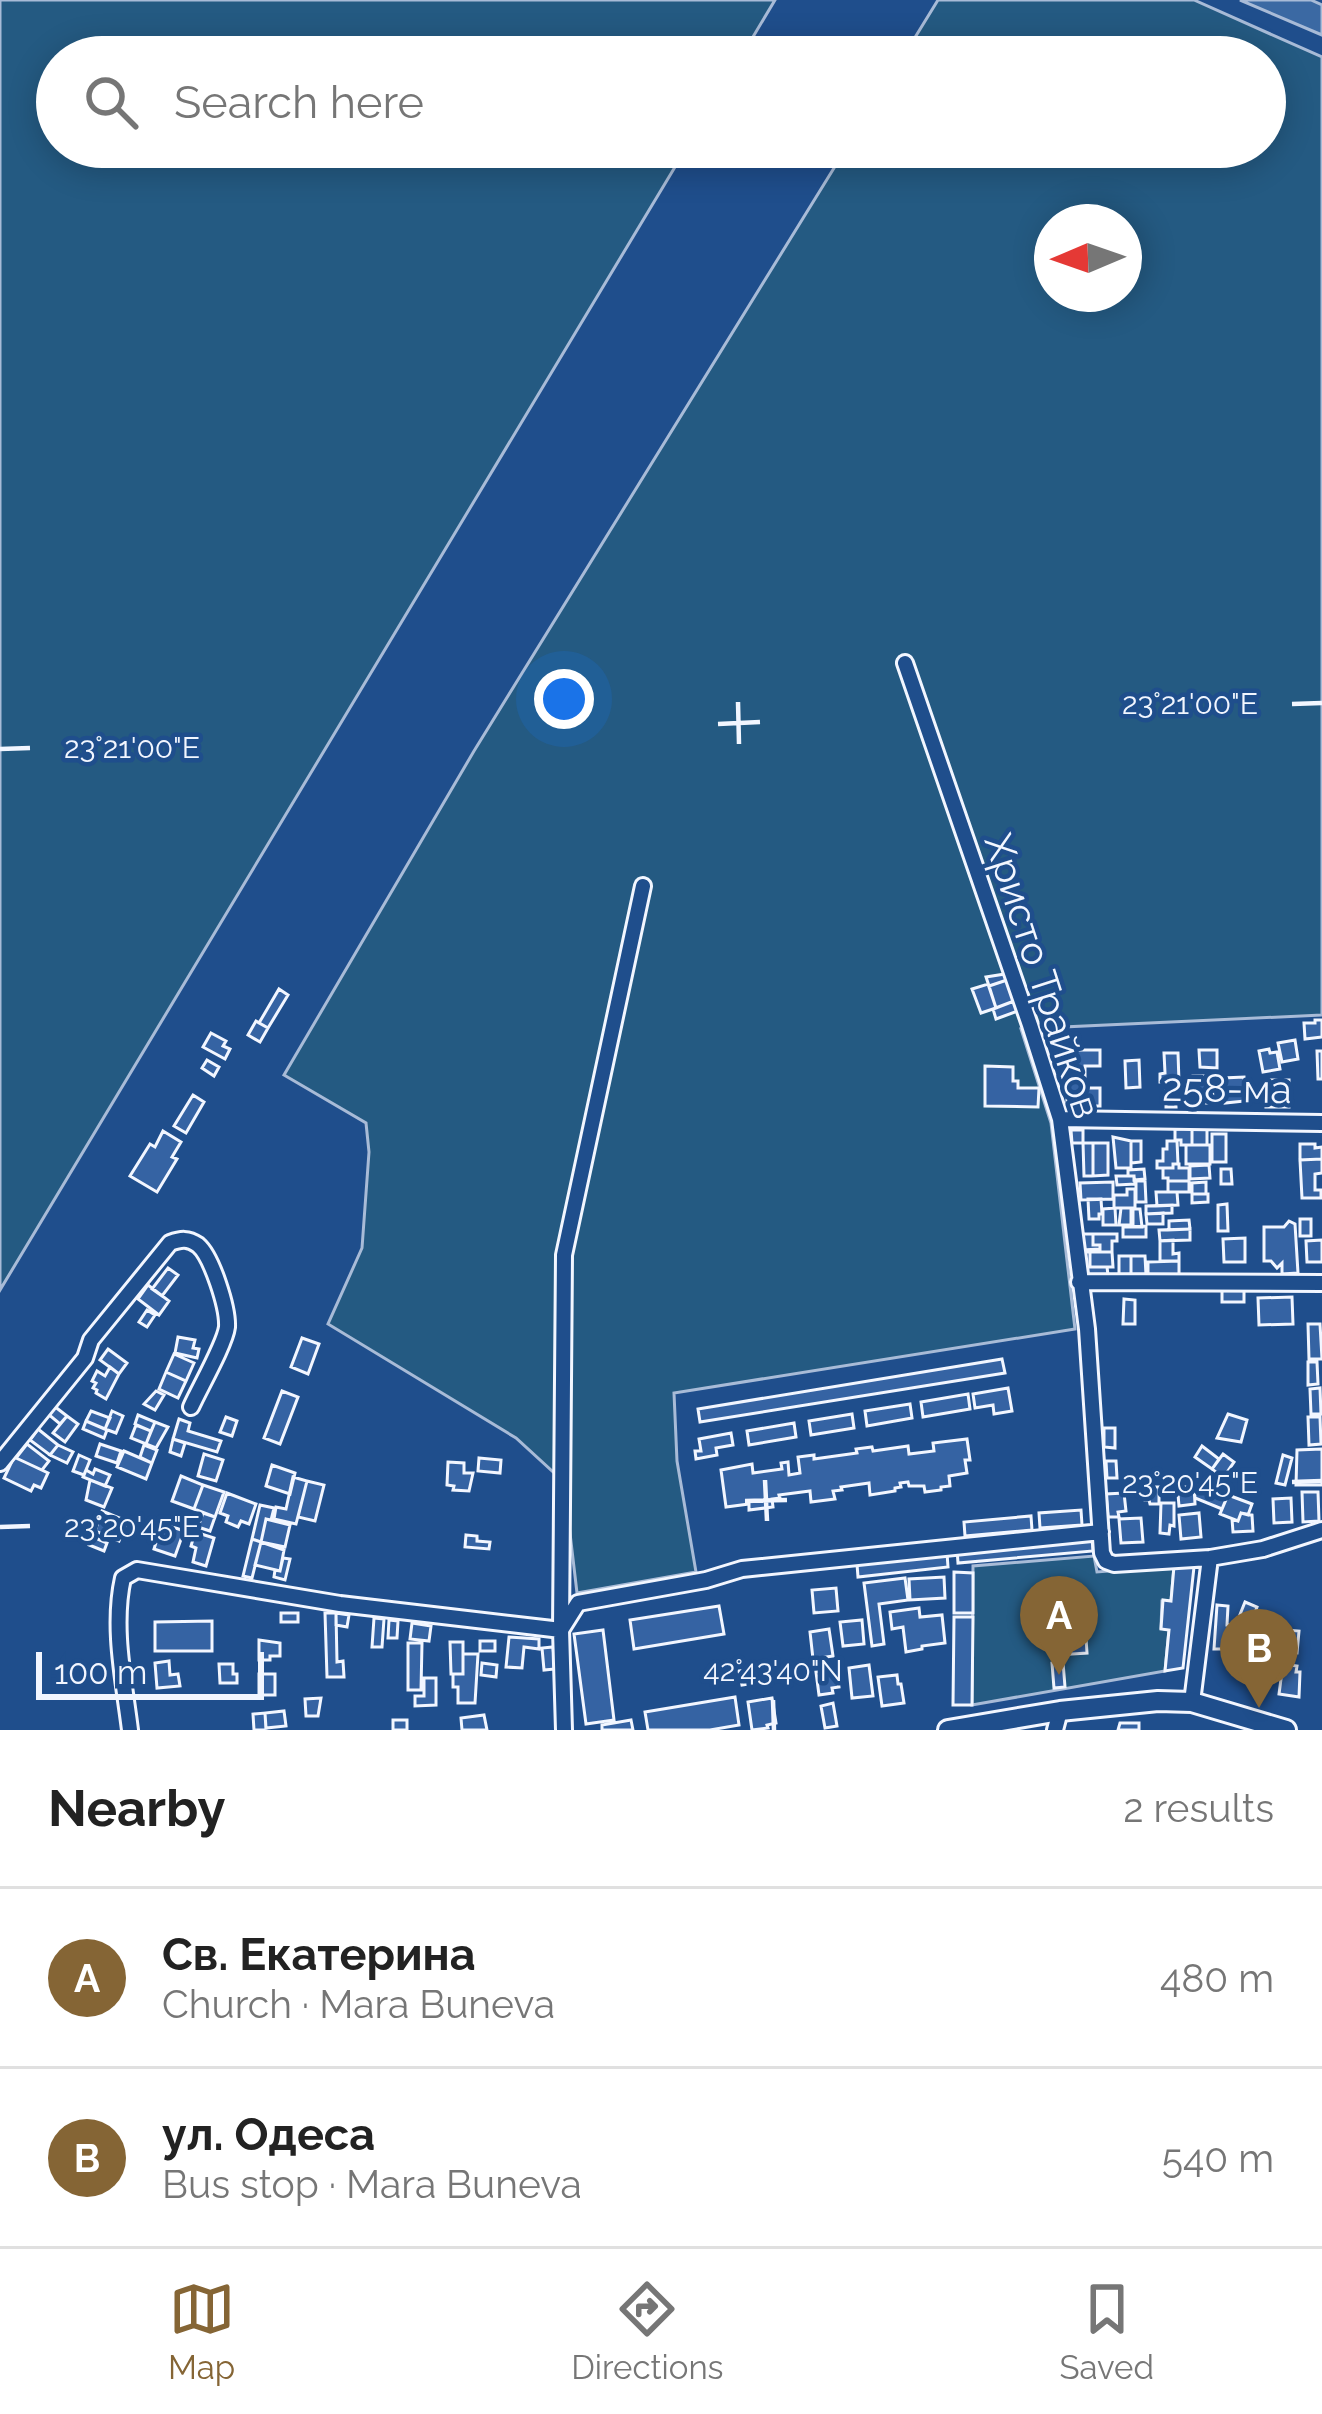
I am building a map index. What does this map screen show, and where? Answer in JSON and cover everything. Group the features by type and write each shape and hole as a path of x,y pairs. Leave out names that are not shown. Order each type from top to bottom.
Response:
{"street":[{"name":"Христо Трайков","path":"905,663 1060,1119 1087,1329 1101,1532"},
{"path":"564,1730 564,1255 643,886"},
{"name":"258-ма","path":"1060,1119 1322,1123"},
{"path":"0,1463 85,1358 91,1340 170,1243 180,1239 193,1241 203,1250 223,1297 227,1330 191,1407"},
{"path":"1079,1282 1322,1283"},
{"path":"561,1630 578,1603 742,1569 1101,1532 1102,1553 1114,1564 1210,1558 1263,1549 1322,1530"},
{"path":"1192,1702 1210,1558"},
{"path":"130,1730 118,1598 123,1578 137,1570 340,1604 561,1630"},
{"path":"947,1730 1058,1720 1158,1701 1192,1702 1286,1730"}],"shaded area":[{"path":"0,0 775,0 754,36 36,36 36,168 674,168 0,1290"},
{"path":"938,0 1194,0 1275,36 916,36"},
{"path":"1240,0 1311,0 1322,5 1322,35"},
{"path":"1286,41 1322,57 1322,1015 1021,1029 1051,1123 1075,1329 674,1393 677,1461 696,1572 577,1593 564,1482 516,1438 328,1324 362,1248 369,1152 366,1123 284,1075 474,751 834,168 1286,168"},
{"path":"1094,1556 1097,1572 1174,1566 1171,1601 1162,1601 1161,1628 1169,1630 1165,1671 972,1705 973,1566"}],"building":[{"path":"1005,974 1007,980 989,986 986,977"},
{"path":"1007,980 1014,1001 996,1008 989,986"},
{"path":"988,984 996,1008 981,1013 972,989"},
{"path":"279,989 288,995 268,1028 259,1023"},
{"path":"1014,1001 1018,1011 996,1019 993,1009"},
{"path":"1322,1020 1322,1037 1305,1039 1304,1023"},
{"path":"256,1021 268,1028 260,1042 248,1035"},
{"path":"211,1033 226,1041 223,1046 230,1049 225,1059 203,1047"},
{"path":"1295,1040 1298,1059 1282,1062 1278,1043"},
{"path":"1067,1050 1100,1050 1100,1066 1085,1066 1085,1088 1100,1088 1100,1106 1067,1106"},
{"path":"1199,1050 1217,1050 1217,1068 1200,1067"},
{"path":"1259,1051 1277,1052 1280,1069 1263,1072"},
{"path":"1317,1051 1322,1051 1322,1079 1318,1079"},
{"path":"1164,1053 1178,1053 1179,1082 1160,1082 1160,1074 1165,1073"},
{"path":"207,1060 219,1067 214,1076 202,1068"},
{"path":"1139,1060 1140,1087 1126,1088 1125,1061"},
{"path":"985,1066 1013,1067 1018,1088 1039,1088 1038,1107 985,1106"},
{"path":"1193,1076 1212,1076 1213,1103 1200,1103 1200,1094 1193,1094"},
{"path":"1244,1077 1245,1101 1225,1103 1223,1078"},
{"path":"1267,1080 1289,1080 1289,1107 1266,1107"},
{"path":"1166,1091 1175,1091 1176,1107 1166,1107"},
{"path":"193,1095 204,1102 186,1133 174,1126"},
{"path":"1192,1128 1207,1128 1207,1145 1192,1145"},
{"path":"1192,1128 1192,1145 1175,1140 1175,1129"},
{"path":"1071,1130 1083,1130 1083,1143 1072,1143"},
{"path":"163,1131 181,1142 172,1157 177,1159 157,1192 130,1176"},
{"path":"1212,1134 1226,1134 1226,1162 1212,1162"},
{"path":"1113,1137 1131,1141 1131,1168 1116,1168"},
{"path":"1131,1141 1141,1141 1141,1162 1131,1163"},
{"path":"1167,1141 1177,1141 1178,1164 1157,1168 1157,1161 1163,1161"},
{"path":"1083,1143 1093,1143 1093,1176 1084,1176"},
{"path":"1093,1143 1108,1143 1108,1175 1093,1176"},
{"path":"1300,1144 1322,1147 1322,1159 1300,1160"},
{"path":"1186,1145 1210,1145 1210,1164 1186,1164"},
{"path":"1322,1159 1322,1173 1315,1174 1315,1190 1321,1190 1321,1198 1302,1198 1300,1160"},
{"path":"1173,1164 1189,1168 1189,1181 1163,1178 1163,1168 1173,1168"},
{"path":"1209,1165 1210,1178 1190,1179 1190,1166"},
{"path":"1144,1169 1145,1179 1128,1176 1128,1170"},
{"path":"1221,1169 1231,1169 1232,1184 1221,1184"},
{"path":"1116,1176 1134,1176 1135,1184 1117,1185"},
{"path":"1136,1181 1145,1181 1146,1202 1136,1202"},
{"path":"1168,1181 1189,1181 1189,1192 1168,1192"},
{"path":"1113,1182 1113,1199 1081,1200 1080,1183"},
{"path":"1206,1182 1206,1194 1192,1194 1192,1183"},
{"path":"1127,1189 1135,1189 1135,1208 1114,1208 1114,1195 1127,1195"},
{"path":"1156,1192 1177,1192 1178,1205 1157,1206"},
{"path":"1192,1194 1208,1194 1208,1202 1192,1203"},
{"path":"1088,1199 1101,1199 1099,1219 1089,1219"},
{"path":"1227,1204 1228,1231 1218,1231 1218,1205"},
{"path":"1172,1205 1172,1213 1146,1214 1146,1206"},
{"path":"1115,1208 1116,1225 1103,1225 1103,1209"},
{"path":"1121,1208 1131,1208 1131,1225 1119,1225"},
{"path":"1133,1209 1140,1209 1142,1227 1133,1227"},
{"path":"1163,1213 1163,1224 1147,1224 1146,1214"},
{"path":"1300,1219 1311,1219 1311,1236 1300,1236"},
{"path":"1189,1220 1190,1229 1169,1230 1169,1221"},
{"path":"1289,1221 1295,1224 1298,1273 1282,1274 1282,1263 1277,1268 1264,1261 1264,1227 1284,1227"},
{"path":"1146,1226 1146,1237 1123,1237 1123,1227"},
{"path":"1190,1229 1190,1240 1160,1241 1159,1230"},
{"path":"1082,1234 1093,1234 1093,1245 1100,1249 1082,1250"},
{"path":"1093,1234 1117,1234 1112,1252 1100,1252 1100,1245 1093,1245"},
{"path":"1245,1238 1245,1262 1224,1262 1223,1239"},
{"path":"1173,1240 1173,1254 1179,1253 1179,1261 1160,1261 1160,1241"},
{"path":"1322,1240 1322,1262 1307,1262 1306,1241"},
{"path":"1082,1252 1090,1252 1090,1267 1107,1267 1108,1275 1083,1276"},
{"path":"1090,1252 1112,1252 1113,1267 1090,1267"},
{"path":"1119,1256 1131,1256 1131,1275 1119,1275"},
{"path":"1131,1256 1145,1256 1146,1275 1131,1275"},
{"path":"1179,1261 1179,1275 1148,1276 1148,1262"},
{"path":"168,1268 178,1275 162,1296 152,1289"},
{"path":"148,1285 169,1301 159,1315 138,1299"},
{"path":"1222,1290 1244,1290 1244,1302 1222,1302"},
{"path":"1292,1297 1293,1324 1259,1325 1258,1298"},
{"path":"1124,1299 1135,1300 1135,1324 1123,1324"},
{"path":"147,1310 155,1315 147,1327 139,1322"},
{"path":"1308,1324 1320,1324 1322,1359 1309,1359"},
{"path":"178,1337 195,1340 197,1358 175,1353"},
{"path":"302,1338 319,1344 308,1374 291,1367"},
{"path":"108,1349 127,1363 119,1374 100,1360"},
{"path":"174,1354 194,1363 186,1381 166,1372"},
{"path":"1002,1359 1005,1373 700,1422 698,1409"},
{"path":"1308,1362 1317,1362 1318,1384 1308,1385"},
{"path":"110,1367 119,1374 106,1399 96,1393 92,1381 97,1371 105,1376"},
{"path":"166,1372 186,1381 178,1398 159,1389"},
{"path":"1008,1388 1012,1411 994,1414 993,1405 975,1408 973,1394"},
{"path":"1320,1388 1321,1414 1311,1414 1310,1389"},
{"path":"156,1391 164,1395 155,1410 144,1404"},
{"path":"282,1391 298,1397 280,1444 264,1438"},
{"path":"968,1394 970,1409 923,1417 921,1402"},
{"path":"910,1404 912,1418 867,1426 865,1411"},
{"path":"54,1406 67,1416 60,1424 48,1414"},
{"path":"91,1411 110,1418 105,1429 86,1421"},
{"path":"112,1411 123,1416 116,1433 105,1429"},
{"path":"852,1414 854,1428 811,1435 809,1421"},
{"path":"1228,1414 1247,1420 1241,1442 1217,1438"},
{"path":"138,1415 155,1422 151,1431 135,1424"},
{"path":"67,1416 78,1424 65,1442 53,1433"},
{"path":"226,1417 237,1421 232,1436 220,1432"},
{"path":"1308,1417 1320,1417 1321,1444 1309,1445"},
{"path":"179,1419 190,1423 188,1431 221,1441 217,1452 173,1439"},
{"path":"86,1421 107,1430 104,1438 83,1429"},
{"path":"155,1422 168,1427 156,1448 146,1444"},
{"path":"794,1423 796,1437 749,1445 747,1431"},
{"path":"136,1425 151,1431 146,1444 131,1438"},
{"path":"1104,1428 1115,1428 1115,1448 1104,1447"},
{"path":"38,1429 58,1445 50,1455 30,1440"},
{"path":"731,1433 733,1445 716,1448 717,1455 696,1459 695,1451 701,1451 699,1439"},
{"path":"173,1439 185,1443 181,1456 170,1452"},
{"path":"967,1439 967,1473 949,1476 950,1486 941,1490 925,1492 924,1486 909,1486 908,1482 900,1483 895,1491 870,1495 869,1483 841,1487 833,1491 835,1499 811,1502 810,1491 779,1495 772,1499 773,1507 726,1507 721,1470 752,1464 753,1473 782,1469 781,1463 788,1462 789,1475 800,1473 798,1457 908,1446 909,1454 934,1451 933,1443"},
{"path":"27,1444 49,1461 42,1470 16,1458"},
{"path":"100,1444 121,1451 117,1463 96,1456"},
{"path":"58,1445 73,1452 67,1463 50,1455"},
{"path":"144,1445 157,1450 152,1463 140,1457"},
{"path":"1202,1446 1219,1459 1212,1469 1195,1457"},
{"path":"1322,1449 1322,1485 1296,1485 1297,1450"},
{"path":"124,1451 152,1463 146,1479 117,1467"},
{"path":"204,1454 223,1460 216,1481 198,1476"},
{"path":"1223,1454 1234,1462 1223,1478 1212,1469"},
{"path":"79,1455 90,1460 84,1475 73,1471"},
{"path":"1283,1455 1292,1458 1285,1485 1276,1483"},
{"path":"14,1457 48,1473 41,1488 34,1485 31,1491 4,1478"},
{"path":"479,1458 501,1460 500,1473 478,1471"},
{"path":"1106,1461 1116,1461 1117,1478 1107,1478"},
{"path":"448,1462 464,1463 464,1473 473,1473 469,1491 447,1485"},
{"path":"272,1465 295,1473 290,1494 266,1486"},
{"path":"95,1469 110,1475 105,1486 83,1477 86,1470 93,1474"},
{"path":"181,1476 203,1485 194,1509 172,1501"},
{"path":"293,1477 307,1481 296,1524 274,1519 276,1507 286,1509"},
{"path":"90,1480 112,1488 104,1507 86,1500"},
{"path":"307,1481 324,1485 315,1521 298,1517"},
{"path":"203,1485 224,1492 215,1517 194,1509"},
{"path":"1159,1487 1159,1504 1145,1500 1144,1490"},
{"path":"1183,1487 1194,1487 1195,1504 1179,1506"},
{"path":"1194,1487 1227,1497 1222,1509 1195,1498"},
{"path":"1302,1492 1318,1492 1319,1521 1303,1522"},
{"path":"227,1493 256,1504 249,1524 241,1521 238,1527 226,1522 228,1516 220,1513"},
{"path":"1124,1493 1126,1511 1108,1517 1106,1494"},
{"path":"1228,1495 1252,1504 1248,1515 1241,1513 1238,1521 1220,1514"},
{"path":"1291,1498 1292,1522 1274,1523 1273,1499"},
{"path":"1161,1503 1174,1503 1174,1526 1170,1525 1169,1534 1160,1533"},
{"path":"260,1505 274,1508 261,1542 252,1539"},
{"path":"1081,1510 1082,1525 1040,1528 1039,1513"},
{"path":"102,1511 127,1521 119,1541 95,1531"},
{"path":"203,1513 215,1517 210,1531 198,1527"},
{"path":"1199,1513 1201,1537 1181,1539 1179,1515"},
{"path":"1241,1513 1252,1515 1253,1531 1233,1532 1232,1519 1238,1521"},
{"path":"1031,1516 1032,1530 965,1536 964,1522"},
{"path":"1141,1518 1143,1542 1121,1543 1119,1519"},
{"path":"266,1519 290,1525 285,1547 261,1542"},
{"path":"162,1523 184,1531 175,1556 154,1549"},
{"path":"195,1532 214,1538 206,1566 193,1562"},
{"path":"466,1535 490,1542 489,1549 465,1547"},
{"path":"93,1537 107,1543 104,1551 89,1545"},
{"path":"1092,1537 1093,1551 958,1563 957,1549"},
{"path":"252,1539 261,1542 252,1578 243,1576"},
{"path":"261,1542 284,1550 280,1571 255,1565"},
{"path":"947,1553 948,1567 858,1577 857,1564"},
{"path":"283,1558 290,1559 285,1580 274,1577"},
{"path":"1174,1566 1194,1567 1183,1668 1165,1671 1169,1630 1161,1629 1163,1600 1171,1601"},
{"path":"954,1572 973,1573 973,1613 954,1613"},
{"path":"944,1577 945,1598 910,1600 909,1579"},
{"path":"905,1578 908,1600 879,1604 884,1644 872,1646 864,1583"},
{"path":"836,1588 838,1611 814,1613 812,1590"},
{"path":"1245,1602 1257,1607 1252,1621 1239,1617"},
{"path":"1066,1605 1079,1608 1087,1653 1057,1655 1056,1640 1064,1639 1061,1610"},
{"path":"1217,1605 1228,1606 1227,1625 1239,1625 1239,1638 1233,1638 1232,1649 1214,1649"},
{"path":"719,1606 724,1634 634,1649 630,1620"},
{"path":"919,1608 920,1617 942,1615 945,1643 906,1652 903,1627 892,1629 890,1612"},
{"path":"281,1613 298,1613 298,1622 281,1622"},
{"path":"325,1613 336,1613 337,1662 343,1661 344,1677 327,1677"},
{"path":"336,1613 349,1615 347,1627 336,1625"},
{"path":"954,1617 973,1617 972,1705 953,1705"},
{"path":"374,1618 384,1619 382,1647 372,1647"},
{"path":"389,1620 398,1621 397,1638 388,1638"},
{"path":"862,1620 864,1644 843,1646 840,1622"},
{"path":"212,1621 212,1651 155,1651 155,1622"},
{"path":"412,1623 431,1626 429,1641 410,1639"},
{"path":"829,1629 833,1656 813,1659 810,1632"},
{"path":"1274,1629 1299,1631 1297,1653 1266,1651 1267,1637 1273,1637"},
{"path":"603,1630 614,1720 586,1724 574,1634"},
{"path":"509,1637 539,1639 539,1649 524,1647 522,1668 506,1667"},
{"path":"259,1640 280,1643 280,1656 259,1660"},
{"path":"480,1641 495,1641 495,1651 480,1651"},
{"path":"450,1642 463,1642 463,1674 451,1674"},
{"path":"408,1643 422,1643 421,1690 408,1690"},
{"path":"553,1647 555,1669 544,1670 542,1648"},
{"path":"463,1654 478,1654 475,1703 458,1703 458,1687 453,1687 453,1674 463,1674"},
{"path":"169,1661 170,1675 178,1674 180,1686 157,1688 155,1663"},
{"path":"1063,1662 1065,1687 1054,1688 1052,1663"},
{"path":"482,1663 497,1665 496,1677 481,1675"},
{"path":"219,1664 233,1664 237,1683 220,1683"},
{"path":"1283,1664 1297,1666 1300,1672 1299,1697 1279,1694"},
{"path":"869,1665 873,1696 852,1698 849,1668"},
{"path":"752,1669 755,1683 742,1685 739,1671"},
{"path":"837,1670 839,1687 819,1695 816,1672"},
{"path":"259,1674 275,1674 275,1695 259,1695"},
{"path":"897,1675 904,1703 882,1706 878,1677"},
{"path":"424,1678 436,1678 436,1705 415,1706 415,1696 424,1696"},
{"path":"735,1697 739,1725 648,1730 645,1712"},
{"path":"321,1698 318,1716 306,1716 305,1699"},
{"path":"772,1698 776,1723 752,1730 748,1702"},
{"path":"833,1703 837,1726 825,1728 821,1706"},
{"path":"284,1711 286,1726 266,1728 265,1713"},
{"path":"265,1713 266,1730 254,1730 253,1714"},
{"path":"484,1715 487,1730 462,1730 461,1718"},
{"path":"393,1720 407,1720 407,1730 393,1730"},
{"path":"631,1720 633,1730 602,1730 602,1725"},
{"path":"1120,1723 1139,1723 1139,1730 1118,1730"}],"place":[{"name":"Св. Екатерина","path":"1059,1675"},
{"name":"ул. Одеса","path":"1259,1708"}]}
